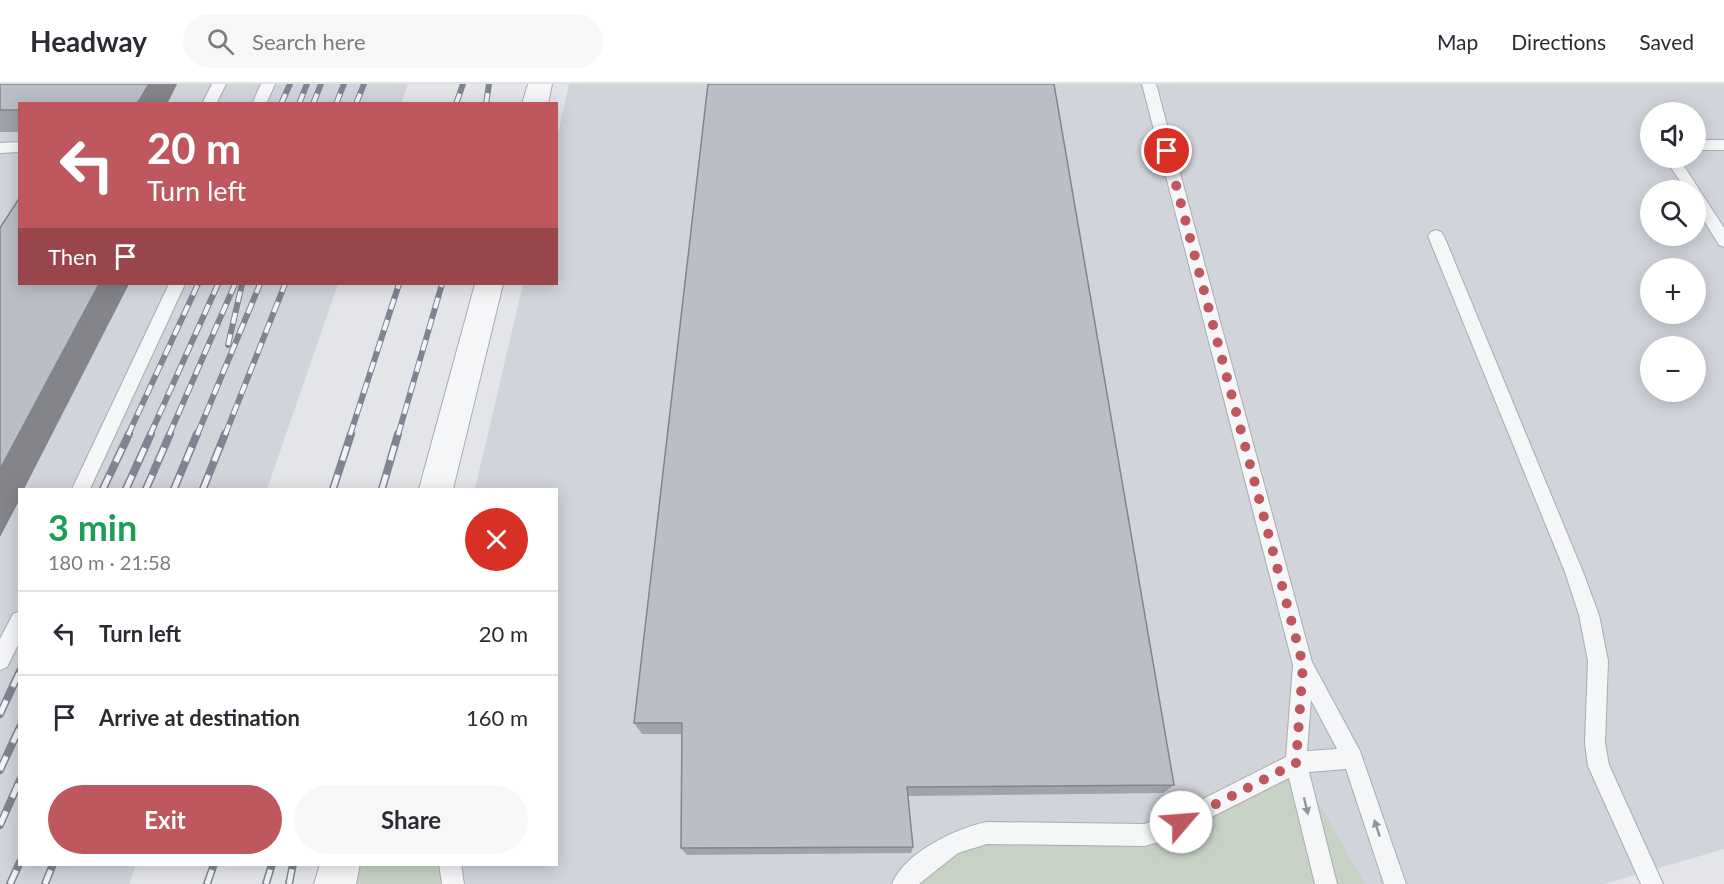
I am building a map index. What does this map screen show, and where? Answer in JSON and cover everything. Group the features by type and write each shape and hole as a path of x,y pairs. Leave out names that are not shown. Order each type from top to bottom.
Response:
{"street":[{"path":"536,102 540,84"},
{"path":"436,488 489,285"},
{"path":"335,884 340,866"}],"lane":[{"path":"210,102 219,84"},
{"path":"260,102 268,84"},
{"path":"1149,84 1303,665 1353,758 1395,884"},
{"path":"1706,146 1724,145"},
{"path":"0,148 18,147"},
{"path":"1706,212 1724,241"},
{"path":"1436,236 1574,572 1589,615 1598,661 1595,743 1599,766 1652,884"},
{"path":"81,488 177,285"},
{"path":"0,660 18,624"},
{"path":"1303,665 1296,763 1326,884"},
{"path":"903,884 955,840 987,833 1144,835 1164,830 1296,763 1353,758"},
{"path":"450,866 453,884"}],"shaded area":[{"path":"0,84 408,84 401,102 18,102 18,285 338,285 267,488 18,488 18,866 135,866 129,884 0,884"},
{"path":"569,84 1724,84 1724,849 1604,884 383,884 388,866 558,866 558,488 475,488 523,285 558,285 558,134"},
{"path":"1296,763 1365,884 903,884 955,840 1144,835"},
{"path":"340,866 450,866 453,884 335,884"}],"building":[{"path":"0,84 149,84 138,102 18,102 18,110 0,110"},
{"path":"708,84 1054,84 1174,785 907,787 913,847 681,848 682,723 634,723"},
{"path":"18,200 18,285 98,285 0,469 0,228"}],"railway":[{"path":"282,102 290,84"},
{"path":"300,102 307,84"},
{"path":"314,102 321,84"},
{"path":"337,102 344,84"},
{"path":"357,102 364,84"},
{"path":"457,102 463,84"},
{"path":"486,102 489,84"},
{"path":"128,435 198,285"},
{"path":"150,435 218,285"},
{"path":"169,435 235,285"},
{"path":"228,345 242,285"},
{"path":"197,435 260,285"},
{"path":"225,435 285,285"},
{"path":"350,435 399,285"},
{"path":"398,435 442,285"},
{"path":"103,488 129,434"},
{"path":"126,488 151,434"},
{"path":"146,488 170,434"},
{"path":"174,488 197,434"},
{"path":"203,488 225,434"},
{"path":"333,488 351,434"},
{"path":"382,488 398,434"},
{"path":"0,714 18,675"},
{"path":"0,770 18,731"},
{"path":"0,825 18,784"},
{"path":"10,884 18,866"},
{"path":"45,884 52,866"},
{"path":"207,884 213,866"},
{"path":"266,884 271,866"},
{"path":"289,884 293,866"}],"route":[{"path":"1167,151 1303,665 1296,763 1181,822"}]}
